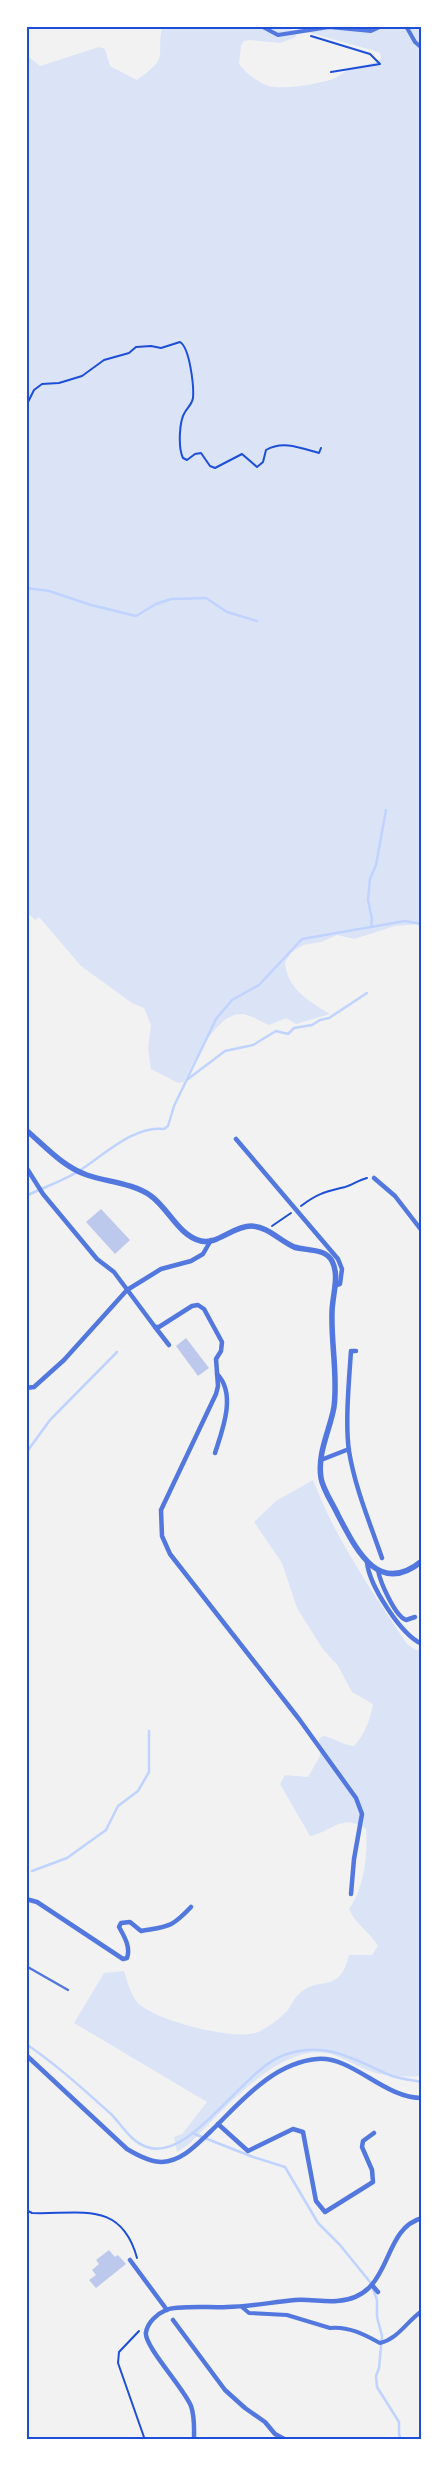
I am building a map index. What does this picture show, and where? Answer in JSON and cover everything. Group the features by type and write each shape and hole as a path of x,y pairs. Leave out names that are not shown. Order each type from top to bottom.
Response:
{"street":[{"path":"261,26 278,35 330,27 371,31 382,26"},
{"path":"406,26 414,42 422,48"},
{"path":"26,1130 72,1168 87,1175 146,1193 163,1206 188,1235 199,1241 211,1240 243,1227 256,1227 266,1230 288,1244 321,1252 330,1258 336,1272 332,1313 336,1392 321,1460 321,1479 356,1549 366,1562 388,1574 400,1574 414,1568 422,1561"},
{"path":"236,1139 340,1264 342,1280 340,1284 335,1286"},
{"path":"26,1167 35,1183 54,1207 97,1259 114,1272 169,1345"},
{"path":"374,1178 395,1196 422,1231"},
{"path":"26,1388 34,1387 74,1350 128,1290 161,1269 191,1261 202,1254 211,1240"},
{"path":"155,1327 159,1327 192,1306 198,1305 204,1309 222,1342 222,1351 216,1359 216,1394 161,1510 162,1536 170,1554 299,1720 356,1798 362,1814 354,1859 351,1894"},
{"path":"356,1351 351,1351 348,1388 349,1449 355,1480 382,1558"},
{"path":"214,1453 226,1412 224,1384 217,1374"},
{"path":"321,1460 349,1449"},
{"path":"366,1562 370,1579 387,1608 414,1640 422,1644"},
{"path":"378,1570 383,1587 400,1616 406,1620 415,1617"},
{"path":"26,1899 37,1902 123,1959 127,1958 129,1952 119,1927 121,1923 130,1922 141,1931 168,1927 176,1923 191,1907"},
{"path":"26,2055 127,2149 151,2160 168,2161 186,2154 273,2073 303,2061 330,2059 402,2096 422,2098"},
{"path":"218,2124 248,2151 293,2129 303,2132 316,2201 326,2212 373,2182 372,2170 362,2147 364,2141 374,2133"},
{"path":"194,2440 191,2407 175,2379 146,2338 151,2322 167,2310 242,2307 296,2300 345,2300 359,2294 372,2285 401,2232 408,2224 422,2218"},
{"path":"130,2260 167,2310"},
{"path":"372,2285 378,2292"},
{"path":"242,2307 249,2313 287,2315 330,2328 364,2333 380,2343 391,2341 406,2324 422,2311"},
{"path":"174,2320 225,2390 245,2408 265,2422 275,2434 286,2440"}],"lane":[{"path":"26,1966 68,1990"}],"path":[{"path":"297,32 370,54 380,64 331,72"},
{"path":"26,406 34,390 42,384 82,376 104,360 129,353 136,347 151,346 161,348 180,342 187,349 193,396 191,404 183,415 180,434 183,458 187,460 201,454 210,466 215,468 242,454 257,467 263,462 266,450 274,445 291,444 319,453 321,448"},
{"path":"266,1230 316,1194 346,1187 368,1177 374,1178"},
{"path":"26,2210 32,2214 93,2212 116,2221 137,2256 138,2271"},
{"path":"145,2440 118,2364 119,2352 151,2322"}],"shaded area":[{"path":"162,26 286,26 295,31 296,37 280,43 244,41 241,46 239,64 259,82 272,87 281,87 300,86 329,80 350,69 374,63 381,59 380,53 375,51 296,29 297,26 422,26 422,924 395,926 354,939 337,935 321,942 303,945 292,952 285,962 290,980 307,999 330,1014 296,1024 286,1018 269,1025 243,1014 231,1016 222,1022 206,1041 184,1082 178,1083 151,1069 148,1048 151,1025 144,1008 132,1003 81,966 39,917 35,920 26,911 26,55 40,66 99,47 105,49 110,66 137,80 154,66 160,57"},
{"path":"313,1480 332,1523 368,1585 407,1644 416,1650 422,1650 422,2076 390,2076 380,2074 368,2071 334,2055 314,2052 294,2057 274,2067 254,2082 235,2098 188,2145 177,2152 174,2137 182,2134 207,2102 74,2023 104,1973 124,1971 129,1988 138,2003 160,2016 215,2032 247,2034 261,2031 276,2021 288,2010 297,1996 307,1988 334,1980 340,1976 349,1955 372,1955 378,1946 349,1909 358,1891 364,1871 366,1829 358,1825 344,1823 310,1836 280,1784 285,1775 308,1777 320,1756 319,1739 323,1736 354,1746 366,1727 373,1704 352,1692 338,1666 322,1648 297,1608 282,1563 254,1522 276,1501"}],"building":[{"path":"101,1209 130,1240 115,1254 86,1222"},
{"path":"186,1338 209,1368 198,1376 176,1346"},
{"path":"109,2250 115,2257 118,2255 126,2264 96,2288 89,2280 96,2275 92,2270 99,2264 96,2260"}],"waterway":[{"path":"26,588 49,591 91,605 136,616 156,604 171,599 206,598 227,612 257,621"},
{"path":"371,927 372,919 368,900 370,879 376,865 386,810"},
{"path":"26,1196 76,1173 131,1136 142,1131 164,1129 168,1126 174,1106 216,1019 232,1000 259,985 302,939 405,921 422,924"},
{"path":"188,1079 225,1051 253,1045 276,1031 288,1034 294,1028 312,1025 320,1020 329,1018 367,993"},
{"path":"26,1453 50,1420 117,1352"},
{"path":"32,1871 67,1858 106,1830 118,1806 138,1791 149,1772 149,1731"},
{"path":"26,2044 70,2078 111,2114 131,2137 147,2147 164,2148 181,2141 198,2129 268,2064 284,2055 299,2051 314,2050 340,2054 392,2076 422,2082"},
{"path":"192,2133 253,2157 285,2167 318,2223 340,2245 370,2282"},
{"path":"373,2289 377,2300 377,2317 382,2336 379,2368 376,2376 377,2387 399,2422 401,2440"}]}
